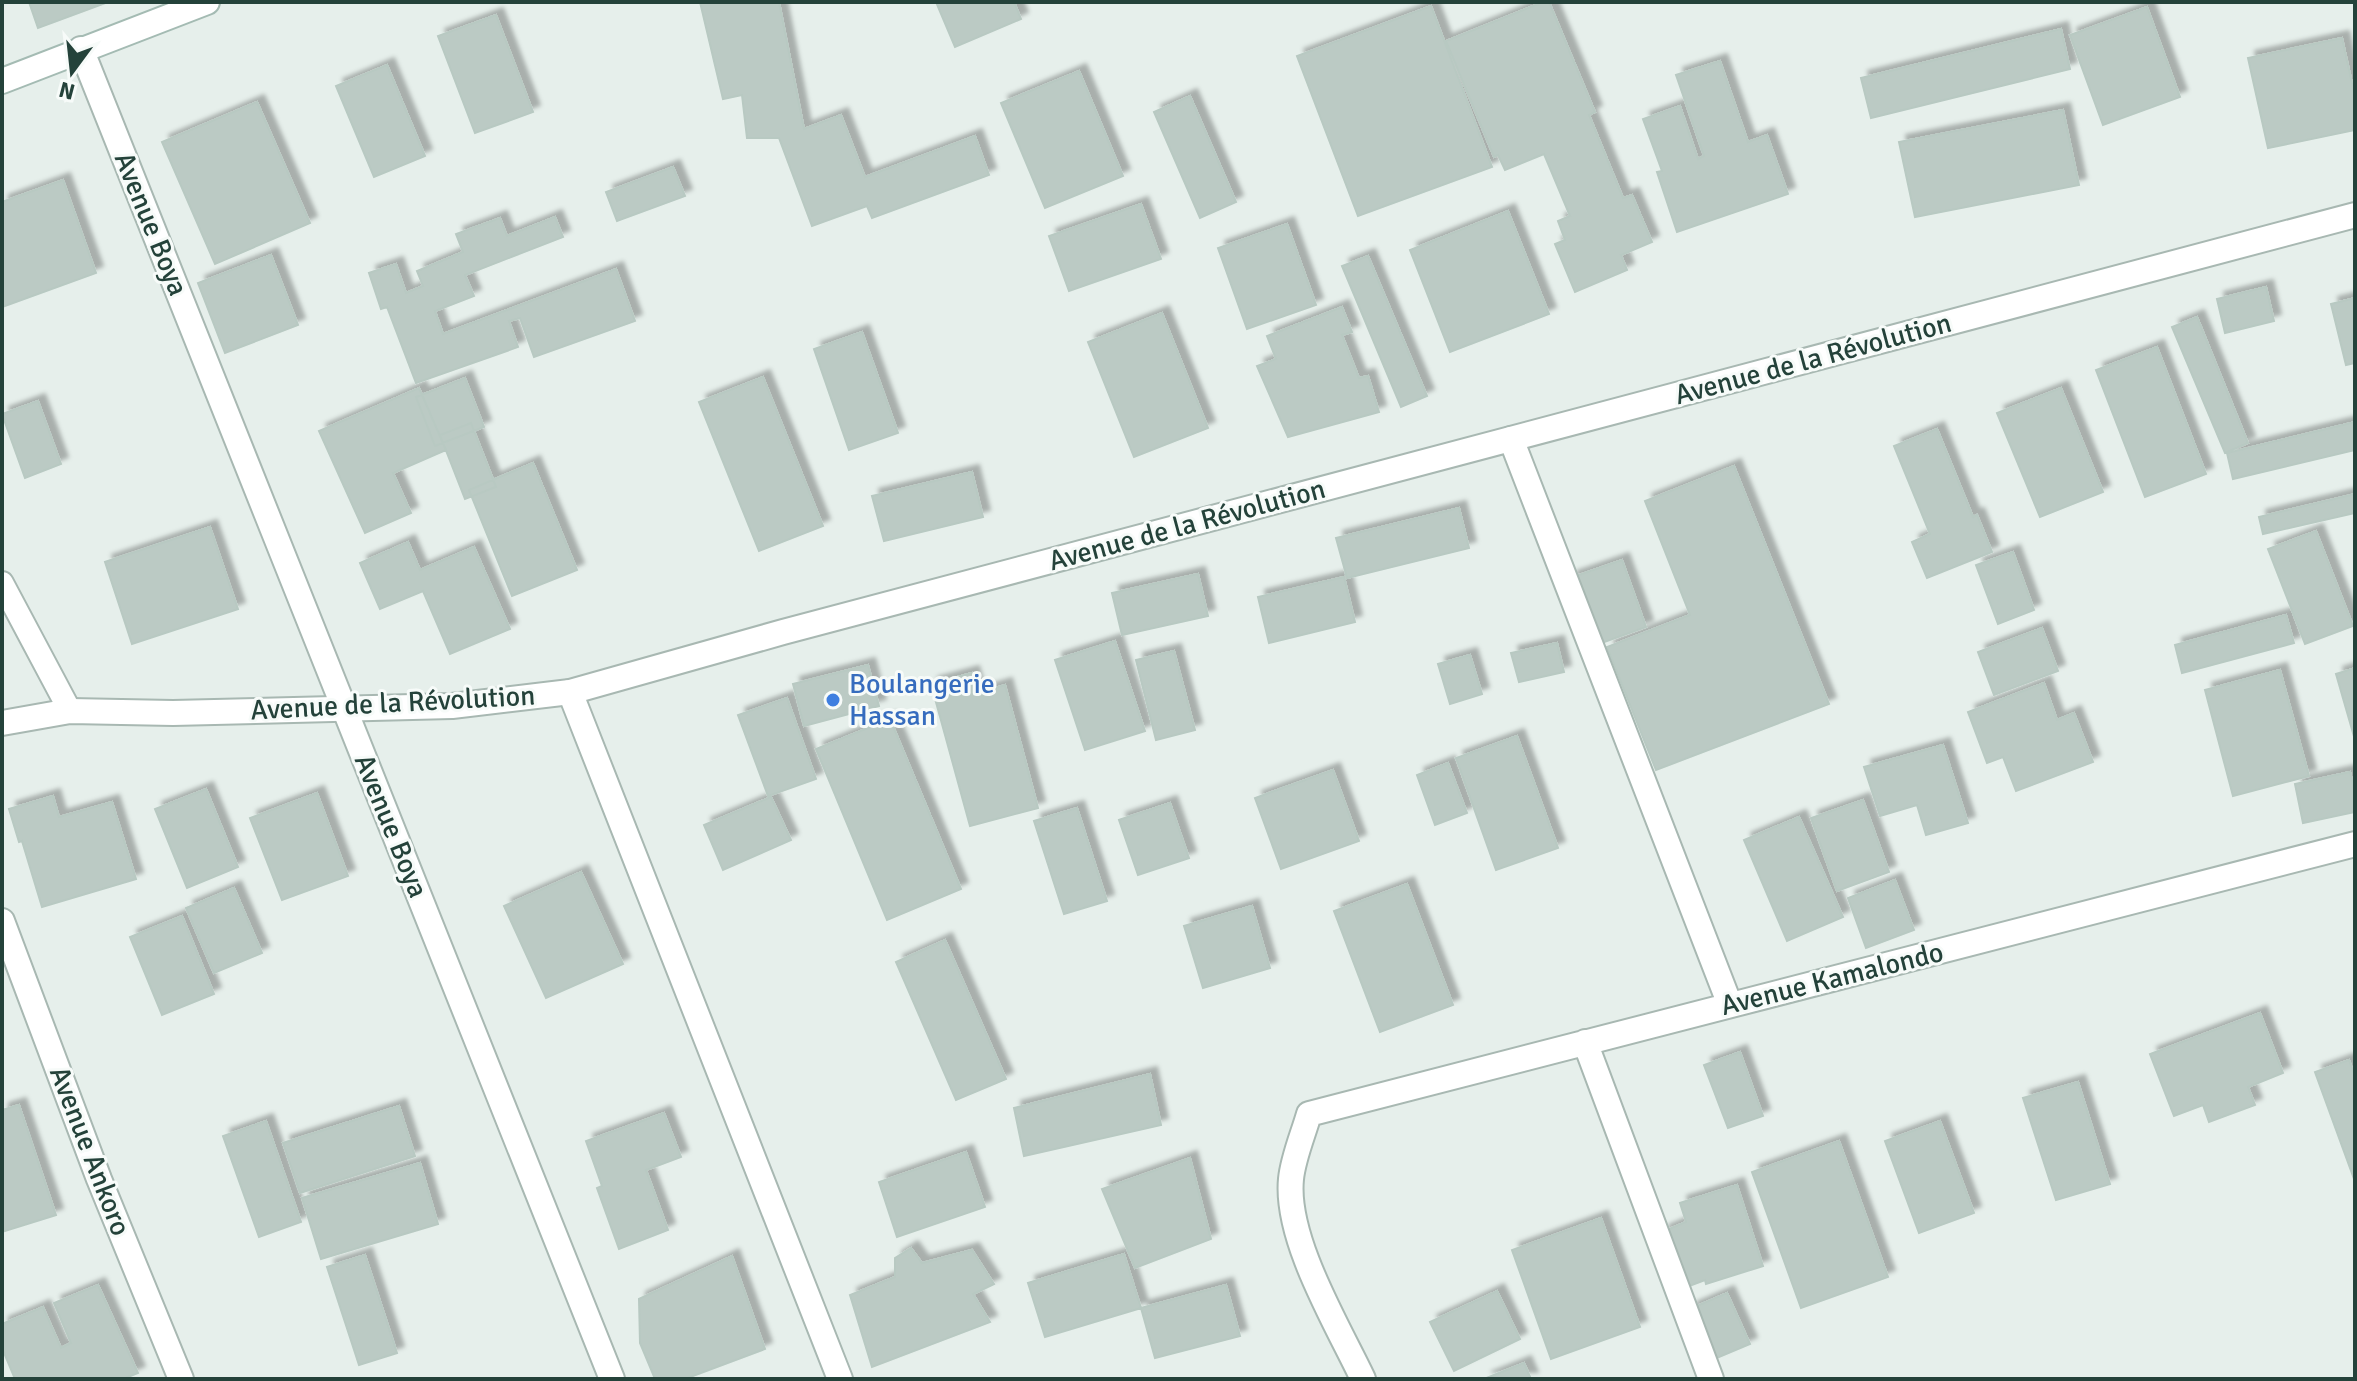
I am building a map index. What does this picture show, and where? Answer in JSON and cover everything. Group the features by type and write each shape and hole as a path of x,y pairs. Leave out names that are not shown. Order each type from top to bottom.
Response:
{"street":[{"path":"2,81 207,2"},
{"name":"Avenue Boya","path":"81,49 612,1379"},
{"name":"Avenue de la Révolution","path":"2,723 70,711 173,713 452,706 570,692 783,632 2355,215"},
{"path":"1511,439 1730,1005"},
{"path":"570,692 840,1379"},
{"name":"Avenue Kamalondo","path":"1363,1379 1312,1273 1293,1219 1291,1179 1309,1114 2355,844"},
{"name":"Avenue Ankoro","path":"2,921 99,1179 181,1379"},
{"path":"1585,1042 1711,1379"}],"lane":[{"path":"2,583 70,711"}],"building":[{"path":"29,2 108,2 38,28"},
{"path":"700,2 779,2 804,129 841,115 865,177 975,136 989,175 872,218 867,206 812,226 779,138 747,138 742,95 723,99"},
{"path":"936,2 1014,2 1021,19 955,47"},
{"path":"1549,2 1595,112 1589,115 1623,198 1632,195 1652,242 1621,255 1627,270 1575,292 1555,244 1565,240 1558,221 1570,216 1544,154 1505,170 1498,155 1494,157 1446,41"},
{"path":"1431,6 1492,167 1358,216 1297,56"},
{"path":"2147,7 2180,97 2103,125 2070,35"},
{"path":"496,15 533,112 475,133 438,36"},
{"path":"2061,29 2070,69 1871,118 1861,78"},
{"path":"2342,38 2355,97 2355,130 2268,148 2248,58"},
{"path":"1720,61 1748,142 1767,135 1788,194 1677,232 1657,172 1662,171 1643,119 1680,106 1698,159 1704,156 1676,75"},
{"path":"387,65 425,156 374,177 336,86"},
{"path":"1079,71 1123,176 1045,208 1001,103"},
{"path":"1190,96 1236,202 1200,218 1154,112"},
{"path":"257,102 310,223 215,264 162,142"},
{"path":"2063,110 2079,185 1915,217 1899,142"},
{"path":"673,167 685,196 617,221 606,192"},
{"path":"63,180 96,273 2,307 2,202"},
{"path":"1141,204 1161,259 1069,291 1049,236"},
{"path":"1508,211 1549,314 1450,352 1410,250"},
{"path":"555,217 563,237 465,275 474,296 435,311 443,334 616,269 635,321 534,357 520,318 509,321 518,347 416,383 387,307 381,309 369,273 396,264 406,293 423,286 417,271 463,252 456,234 500,218 507,236"},
{"path":"1287,224 1316,305 1247,329 1218,248"},
{"path":"271,255 298,325 225,353 198,283"},
{"path":"1368,256 1427,396 1401,407 1342,266"},
{"path":"2266,287 2274,321 2225,333 2217,299"},
{"path":"2355,298 2355,363 2346,365 2331,304"},
{"path":"1342,307 1352,332 1342,335 1359,378 1368,376 1379,412 1288,437 1257,366 1276,359 1267,336"},
{"path":"1162,313 1208,428 1134,457 1088,342"},
{"path":"2197,317 2248,443 2225,453 2172,327"},
{"path":"862,332 898,433 849,450 814,349"},
{"path":"2157,347 2206,474 2145,497 2096,370"},
{"path":"763,377 823,526 759,551 699,402"},
{"path":"465,378 484,427 435,446 416,397"},
{"path":"419,388 446,450 393,473 411,513 365,533 319,431"},
{"path":"2061,388 2103,492 2040,517 1997,413"},
{"path":"38,401 61,464 25,478 2,414"},
{"path":"2355,422 2355,450 2233,479 2227,453"},
{"path":"471,423 496,487 465,499 440,435"},
{"path":"1937,429 1973,517 1977,515 1992,552 1927,578 1912,542 1930,534 1894,446"},
{"path":"533,463 577,570 512,596 469,490"},
{"path":"1734,466 1829,704 1656,770 1607,647 1690,615 1645,501"},
{"path":"972,472 983,517 884,541 872,496"},
{"path":"2355,494 2355,513 2263,534 2259,517"},
{"path":"1459,508 1469,548 1347,578 1336,538"},
{"path":"210,527 238,609 132,644 105,562"},
{"path":"2316,531 2353,626 2305,644 2268,549"},
{"path":"408,542 420,570 474,547 510,629 450,654 423,591 380,609 360,563"},
{"path":"2013,552 2034,610 1998,624 1976,565"},
{"path":"1622,560 1646,627 1596,645 1570,578"},
{"path":"1198,574 1208,616 1122,635 1112,593"},
{"path":"1344,577 1355,622 1269,643 1258,597"},
{"path":"2286,615 2294,643 2182,673 2175,645"},
{"path":"2042,628 2058,671 1994,695 1978,652"},
{"path":"1115,641 1145,731 1085,750 1055,660"},
{"path":"1557,643 1564,672 1519,682 1511,653"},
{"path":"1174,651 1195,730 1156,740 1136,660"},
{"path":"1470,655 1482,694 1450,704 1438,664"},
{"path":"868,665 879,706 804,726 793,684"},
{"path":"2355,668 2355,740 2336,674"},
{"path":"2280,670 2309,776 2233,796 2205,690"},
{"path":"972,673 978,693 1005,685 1038,808 970,826 931,684"},
{"path":"2044,683 2057,720 2074,713 2093,762 2016,791 2003,757 1987,763 1968,712"},
{"path":"787,698 816,779 768,796 738,715"},
{"path":"890,719 961,889 887,920 816,749"},
{"path":"1517,736 1558,848 1496,870 1456,758"},
{"path":"1943,745 1968,823 1926,835 1917,805 1880,816 1864,767"},
{"path":"1448,763 1467,813 1435,825 1417,775"},
{"path":"1333,770 1359,841 1281,869 1255,798"},
{"path":"2350,772 2355,812 2303,823 2295,784"},
{"path":"206,789 238,867 187,888 155,809"},
{"path":"317,793 348,876 282,900 250,818"},
{"path":"53,796 59,817 112,802 136,879 42,907 9,809"},
{"path":"771,797 791,840 723,870 704,825"},
{"path":"1863,800 1889,872 1837,891 1811,818"},
{"path":"1170,803 1189,858 1138,875 1119,820"},
{"path":"1077,808 1107,901 1064,914 1034,821"},
{"path":"1799,817 1843,917 1787,941 1744,840"},
{"path":"581,872 623,964 546,998 504,906"},
{"path":"1895,880 1914,930 1866,948 1848,898"},
{"path":"1407,884 1453,1005 1380,1032 1334,911"},
{"path":"234,888 262,953 214,973 186,908"},
{"path":"1252,906 1270,968 1203,988 1184,926"},
{"path":"182,916 214,994 162,1015 130,937"},
{"path":"945,940 1006,1079 956,1100 896,962"},
{"path":"2260,1013 2283,1073 2248,1087 2255,1105 2209,1122 2203,1105 2174,1116 2150,1054"},
{"path":"1740,1052 1763,1116 1728,1128 1704,1065"},
{"path":"2349,1060 2355,1077 2354,1179 2315,1072"},
{"path":"1150,1074 1161,1125 1024,1156 1014,1108"},
{"path":"2078,1082 2110,1184 2056,1200 2023,1098"},
{"path":"19,1105 56,1215 2,1232 2,1110"},
{"path":"399,1106 415,1156 300,1193 283,1143"},
{"path":"664,1113 681,1157 646,1170 668,1230 619,1249 597,1188 602,1186 586,1141"},
{"path":"266,1121 301,1222 259,1237 223,1136"},
{"path":"1940,1121 1974,1213 1919,1233 1885,1141"},
{"path":"1839,1141 1888,1277 1801,1308 1752,1172"},
{"path":"966,1152 985,1207 897,1237 879,1182"},
{"path":"1190,1158 1211,1239 1135,1268 1102,1189"},
{"path":"420,1163 438,1224 321,1259 302,1198"},
{"path":"1737,1185 1763,1266 1684,1288 1662,1232 1686,1222 1680,1203"},
{"path":"1601,1218 1640,1327 1551,1359 1512,1250"},
{"path":"911,1248 922,1263 972,1250 994,1284 973,1294 990,1322 872,1367 850,1295 895,1277 895,1258"},
{"path":"1124,1254 1141,1308 1045,1337 1028,1283"},
{"path":"365,1255 397,1353 359,1365 327,1267"},
{"path":"732,1256 765,1349 685,1379 655,1379 640,1343 639,1299"},
{"path":"98,1285 138,1373 123,1379 15,1379 2,1348 2,1324 43,1307 61,1348 71,1343 54,1303"},
{"path":"1226,1285 1240,1336 1155,1358 1141,1308"},
{"path":"1497,1291 1520,1339 1454,1371 1430,1322"},
{"path":"1727,1293 1750,1344 1712,1360 1690,1309"},
{"path":"1524,1363 1531,1379 1484,1379"}],"place":[{"name":"Boulangerie Hassan","path":"833,700"}]}
